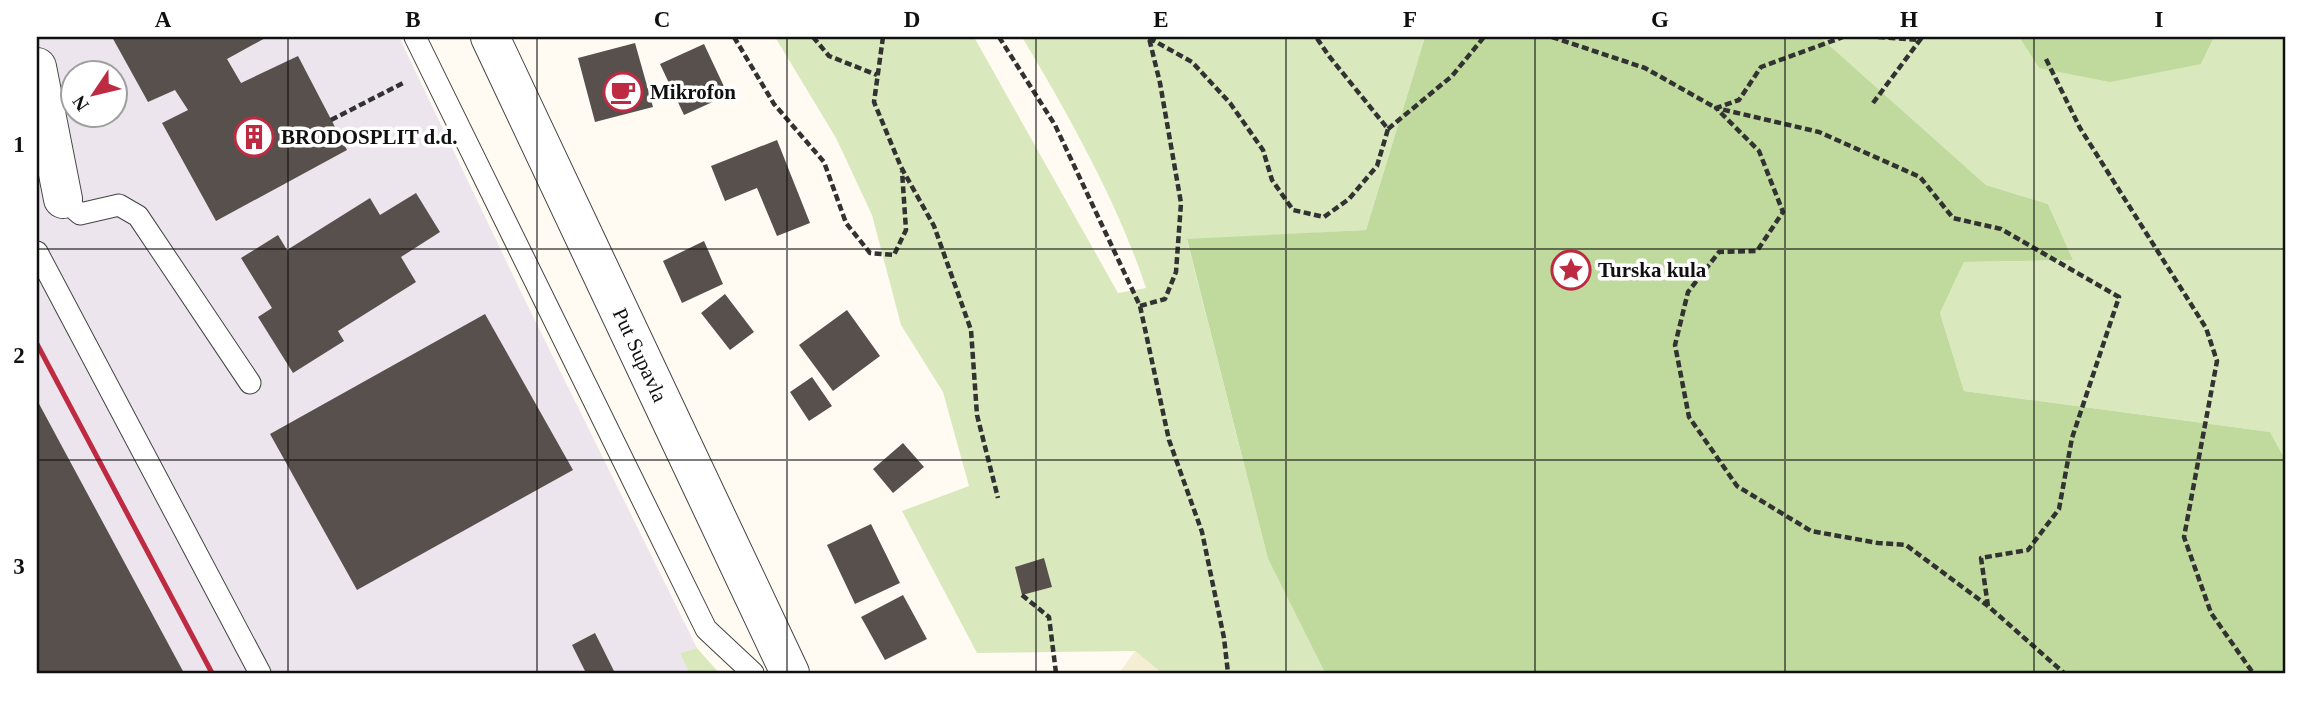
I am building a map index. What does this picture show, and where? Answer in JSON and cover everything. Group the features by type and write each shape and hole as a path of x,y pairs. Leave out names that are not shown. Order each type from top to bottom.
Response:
{"street":[{"name":"Put Supavla","path":"490,37 790,673"},
{"path":"37,67 63,199"}],"lane":[{"path":"415,37 706,629 753,673"},
{"path":"63,199 80,214 119,205 138,216 250,383"},
{"path":"37,252 260,673"}],"path":[{"path":"734,37 774,104 824,162 846,223 870,253 894,255 906,230 901,167"},
{"path":"813,37 829,56 877,75"},
{"path":"883,37 874,102 901,167 934,226 971,330 977,415 998,498"},
{"path":"999,37 1055,125 1140,306 1169,440 1202,532 1224,638 1228,673"},
{"path":"1316,37 1388,129"},
{"path":"1149,38 1192,62 1230,103 1263,150 1272,180 1293,210 1324,217 1349,199 1377,166 1388,129 1452,76 1484,37"},
{"path":"1552,37 1645,68 1716,108 1759,151 1783,212 1757,251 1719,252 1688,292 1675,345 1689,417 1737,486 1811,531 1878,543 1906,545 1988,606 2064,673"},
{"path":"1716,108 1739,100 1761,66 1843,37"},
{"path":"1878,37 1921,38"},
{"path":"1140,306 1165,299 1177,272 1181,203 1160,83 1149,38"},
{"path":"1873,103 1921,38"},
{"path":"2046,58 2081,128 2206,328 2217,361 2184,537 2211,613 2253,673"},
{"path":"331,120 430,69"},
{"path":"1716,108 1819,132 1920,177 1953,218 2001,229 2119,297 2072,438 2059,509 2028,550 1981,558 1988,606"},
{"path":"1022,595 1049,617 1056,673"}],"shaded area":[{"path":"37,37 399,37 521,292 697,648 680,653 689,673 37,673"},
{"path":"1135,651 1162,673 1119,673"}],"green space":[{"path":"775,37 974,37 1118,293 1146,288 1135,256 1091,160 1022,37 1425,37 1366,230 1187,240 1268,559 1325,673 1162,673 1135,651 977,653 902,511 969,486 943,392 901,325 872,215 836,138"},
{"path":"1425,37 1820,37 1986,185 2048,204 2073,260 1964,262 1940,313 1964,391 2270,432 2285,459 2285,673 1325,673 1268,559 1187,239 1366,230"},
{"path":"1820,37 2019,37 2039,68 2201,64 2214,37 2285,37 2285,459 2270,432 1964,391 1940,313 1964,262 2073,260 2048,204 1986,185"},
{"path":"2019,37 2214,37 2201,64 2110,82 2039,68"},
{"path":"697,648 719,673 689,673 680,653"}],"building":[{"name":"BRODOSPLIT d.d.","path":"112,37 267,37 227,59 241,83 298,56 347,150 216,221 162,123 188,110 175,90 148,102 130,70 130,60 125,60"},
{"path":"635,43 653,107 595,122 578,58"},
{"path":"704,44 728,95 684,115 660,64"},
{"path":"777,140 810,223 777,236 757,188 725,201 711,166"},
{"path":"416,193 440,232 401,257 416,282 338,331 344,341 293,373 258,317 272,308 241,258 278,235 287,250 370,198 380,215"},
{"path":"704,241 723,284 682,303 663,261"},
{"path":"725,294 754,332 730,350 701,313"},
{"path":"847,310 880,356 833,391 799,345"},
{"path":"485,314 573,470 357,590 270,434"},
{"path":"812,377 832,406 809,421 790,392"},
{"path":"37,400 184,673 37,673"},
{"path":"903,443 924,467 893,493 873,469"},
{"path":"871,524 900,583 855,604 827,545"},
{"path":"1044,558 1052,587 1022,595 1015,567"},
{"path":"903,595 927,639 885,660 861,617"},
{"path":"595,633 615,673 586,673 572,645"}],"railway":[{"path":"37,344 212,673"}],"place":[{"name":"Mikrofon","path":"623,92"},
{"name":"BRODOSPLIT d.d.","path":"254,137"},
{"name":"Turska kula","path":"1571,270"}]}
